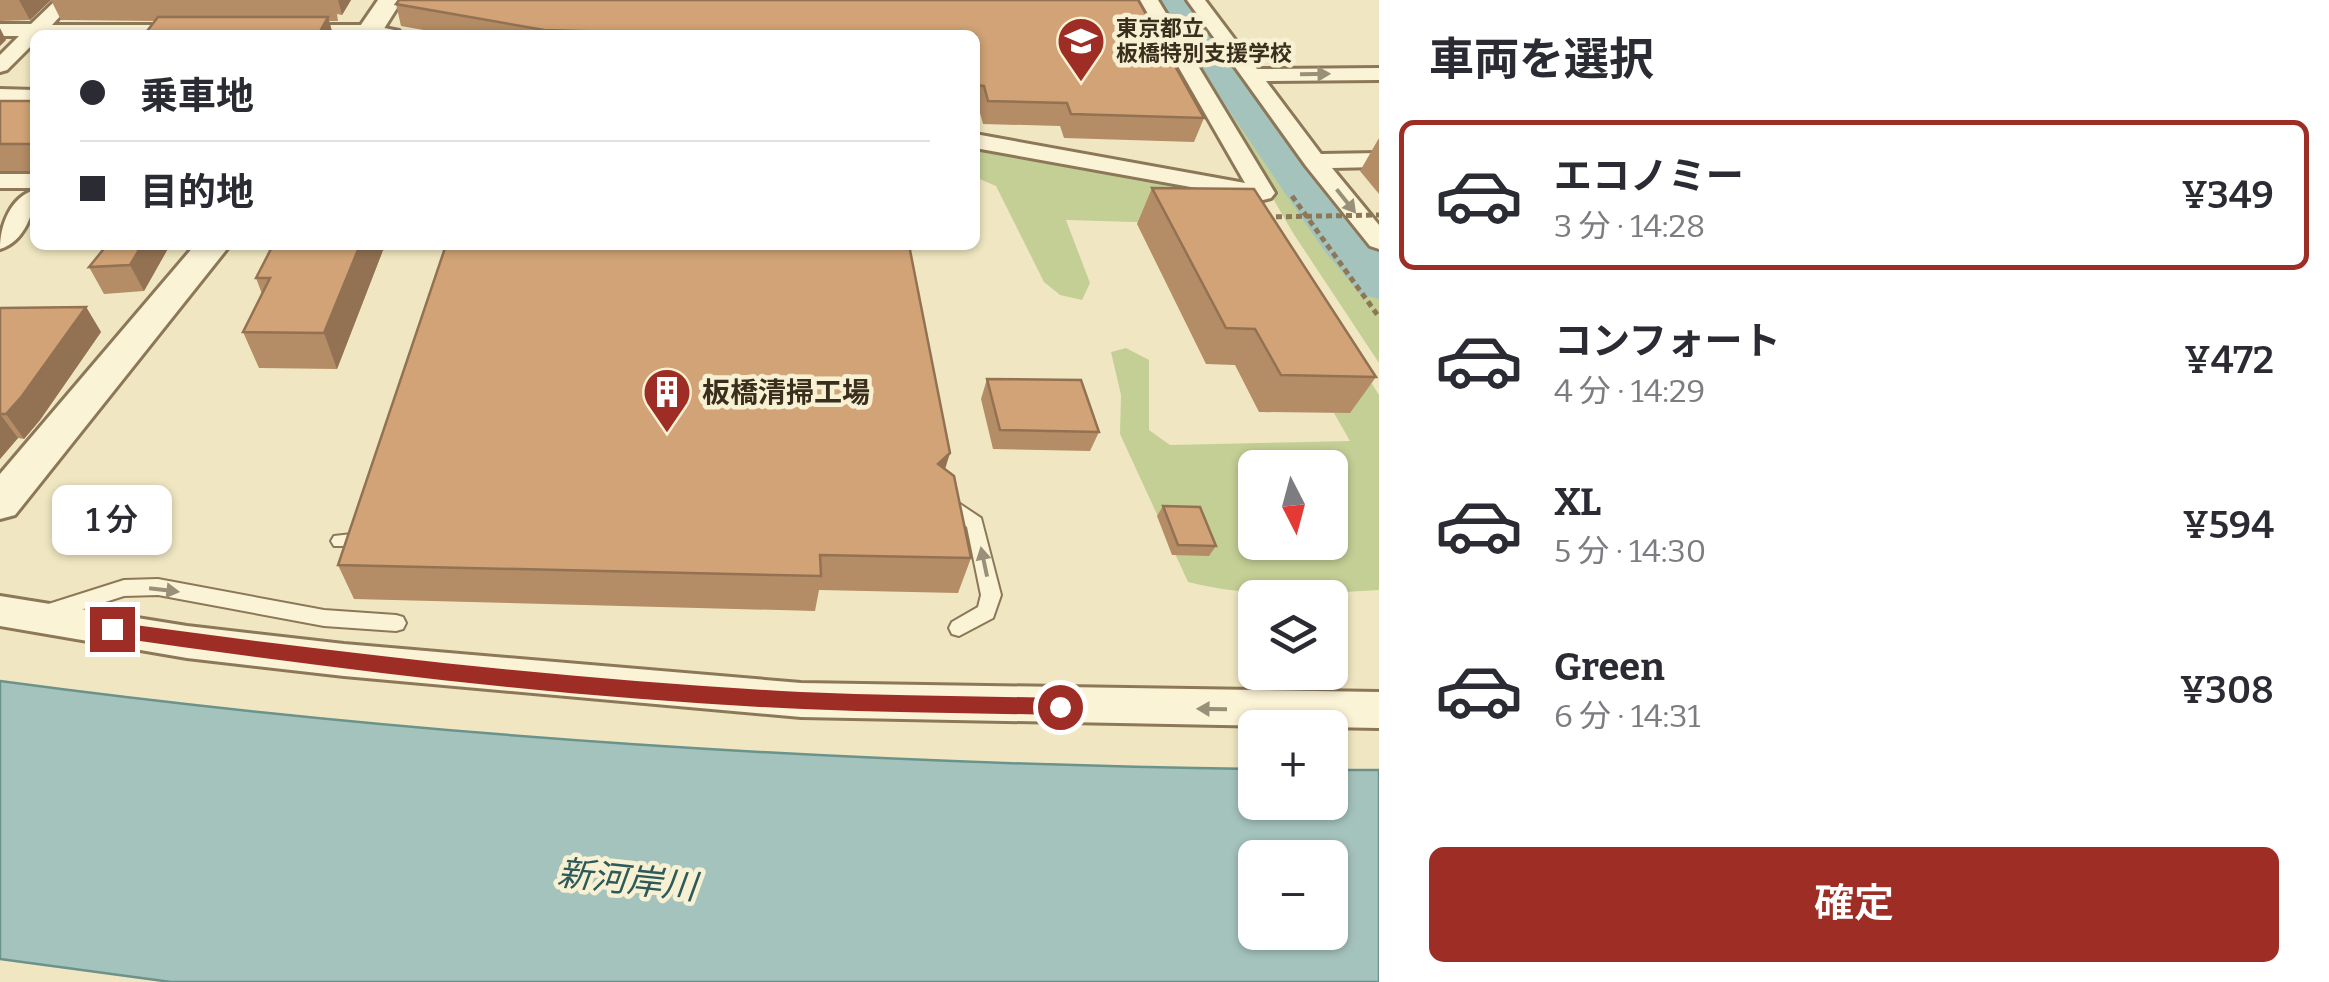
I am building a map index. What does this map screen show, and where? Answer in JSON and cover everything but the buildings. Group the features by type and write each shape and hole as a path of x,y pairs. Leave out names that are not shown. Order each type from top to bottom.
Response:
{"street":[{"path":"0,30 36,30 66,0"},
{"path":"378,30 390,0"},
{"path":"980,142 1264,194 1149,0"},
{"path":"1196,0 1314,161 1379,241"},
{"path":"0,66 30,36"},
{"path":"1251,75 1379,74"},
{"path":"0,97 30,98"},
{"path":"1314,161 1379,160"},
{"path":"0,181 30,181"},
{"path":"0,241 30,203"},
{"path":"1,501 210,250"},
{"path":"18,614 187,642 344,660 782,699 1379,710"}],"lane":[{"path":"941,498 960,508 975,523 991,595 986,612 959,628"},
{"path":"340,541 359,542 370,504"},
{"path":"18,614 124,588 158,587 324,618 396,623"}],"path":[{"path":"1252,217 1379,215"}],"green space":[{"path":"1157,0 1188,0 1379,253 1379,363 1293,233"},
{"path":"980,148 1256,198 1379,395 1379,590 1348,591 1348,580 1238,580 1238,590 1188,582 1120,434 1121,395 1111,352 1126,348 1149,360 1149,430 1170,445 1350,441 1334,413 1349,413 1237,225 1066,220 1090,283 1082,300 1060,295 1044,282 996,186 980,179"}],"water":[{"name":"新河岸川","path":"0,681 313,718 626,744 941,761 1238,769 1238,820 1348,820 1348,770 1379,770 1379,982 171,982 0,959"}],"waterway":[{"path":"1172,0 1341,238 1379,283"}],"place":[{"name":"東京都立 板橋特別支援学校","path":"1081,84"},
{"name":"板橋清掃工場","path":"667,434"}],"route":[{"path":"112,629 187,642 568,682 801,700 1060,707"}]}
